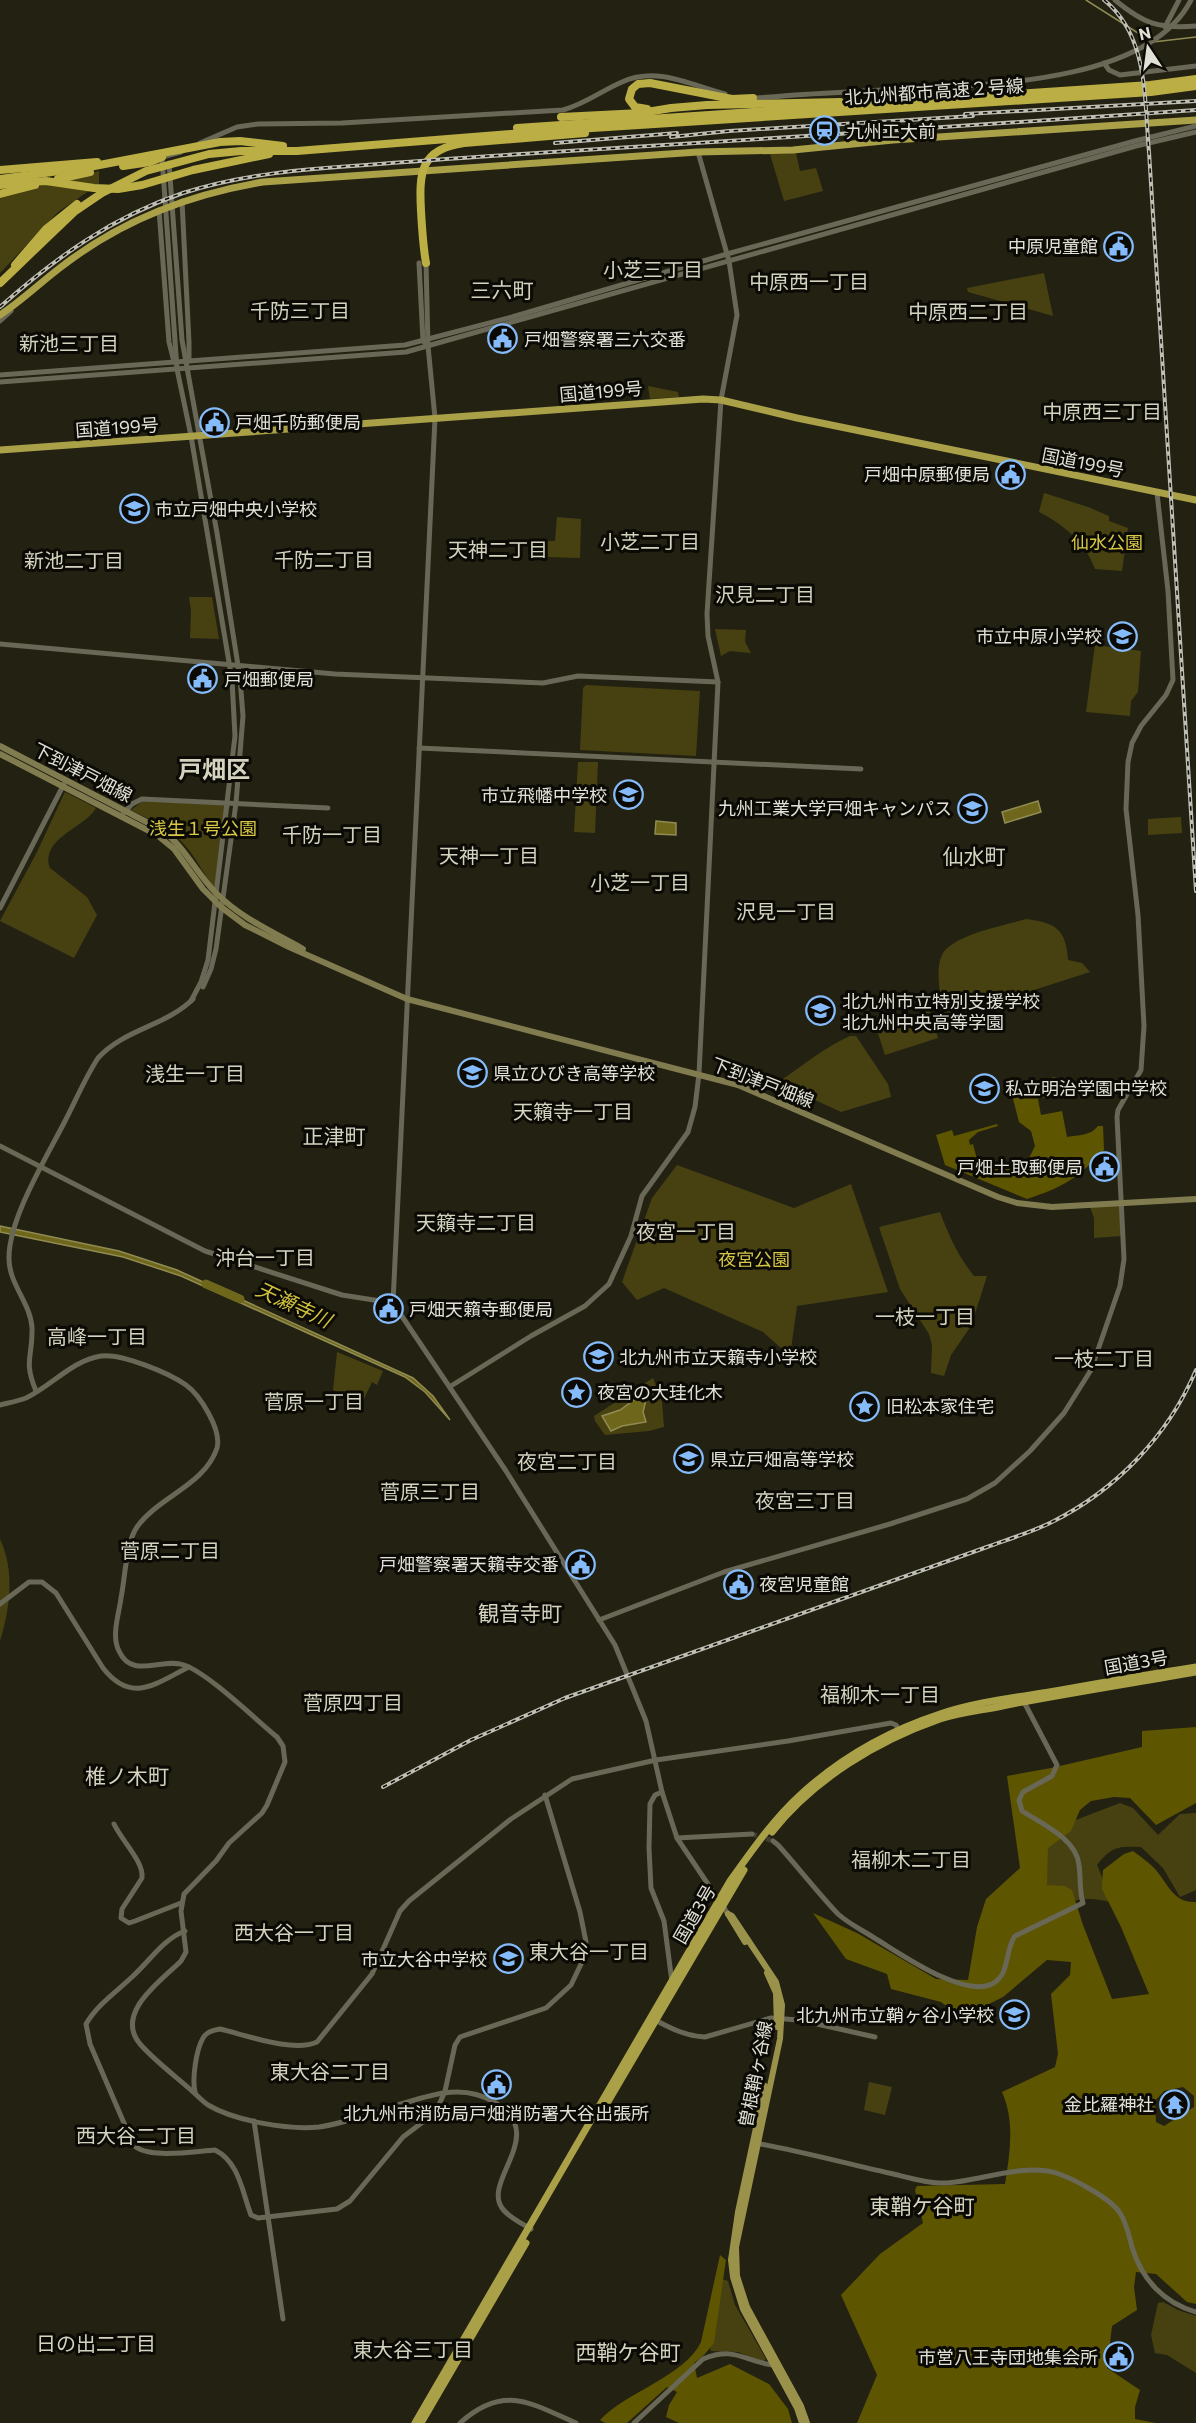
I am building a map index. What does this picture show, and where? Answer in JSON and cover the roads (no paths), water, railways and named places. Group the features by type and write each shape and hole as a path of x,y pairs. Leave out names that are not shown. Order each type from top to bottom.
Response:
{"highway":[{"name":"北九州都市高速２号線","path":"1151,88 1196,79"},
{"path":"753,98 732,99 650,83 638,84 630,92 630,102 635,107 671,108 822,101 875,103"},
{"name":"北九州都市高速２号線","path":"875,103 1196,86"},
{"name":"北九州都市高速２号線","path":"673,123 1133,89"},
{"path":"0,278 62,215 93,193 124,177 172,159 207,150 875,103"},
{"path":"561,117 641,113 671,108"},
{"path":"0,318 88,247 127,225 182,201 233,187 263,182 698,152 793,150 893,140 1196,120"},
{"path":"422,263 420,181 427,161 434,152 446,147 476,142 549,137 673,123"},
{"path":"0,185 46,181 106,189 135,186 217,164 346,145 673,123"},
{"path":"0,179 89,167 212,143 240,141 283,146"},
{"path":"0,283 74,212 109,189 146,171 175,162 225,152 297,151"},
{"path":"0,170 165,157"},
{"path":"0,194 57,179 150,162 165,157"},
{"path":"0,318 15,308 23,299"},
{"name":"国道199号","path":"0,450 682,400 721,400 808,421 1196,500"},
{"name":"国道3号","path":"415,2423 732,1884 780,1822 801,1801 850,1763 900,1732 951,1711 1196,1666"},
{"name":"国道3号","path":"900,1732 942,1718 1196,1672"},
{"name":"国道3号","path":"421,2423 672,1982 716,1912"}],"main road":[{"name":"下到津戸畑線","path":"0,746 65,783 171,837 222,899 249,919 318,959"},
{"name":"下到津戸畑線","path":"0,754 65,783"},
{"name":"下到津戸畑線","path":"124,814 166,841 214,901 233,917 260,933 407,999 738,1085 998,1197 1017,1203 1052,1207 1196,1199"},
{"name":"曽根鞘ヶ谷線","path":"728,1914 768,1975 776,1993 780,2019 736,2247 737,2276 747,2307 801,2406 805,2423"},
{"name":"曽根鞘ヶ谷線","path":"755,2143 732,2243 733,2277 743,2309 805,2423"}],"street":[{"path":"1115,0 1134,16 1165,27 1196,26"},
{"path":"1165,27 1179,0"},
{"path":"165,157 228,130 258,124 363,122 556,111 586,102 631,79 650,75 668,76 727,94 753,98 1032,80 1104,63 1159,37 1178,21 1191,0"},
{"path":"1104,63 1114,74 1127,75 1196,66"},
{"path":"1154,139 1196,126"},
{"path":"0,375 398,346 1136,143 1196,132"},
{"path":"0,382 399,353 729,261 1136,143"},
{"path":"451,1386 536,1333 585,1306 609,1284 631,1236 642,1196 688,1132 695,1107 699,1074 718,682 707,627 721,400 737,315 728,254 698,152"},
{"path":"165,157 182,340 188,361"},
{"path":"165,157 175,362"},
{"path":"36,1391 27,1363 32,1329 9,1262 12,1237 42,1168 93,1065 117,1042 175,1015 200,991 211,969 236,803 243,716 201,436 188,369 182,201"},
{"path":"159,210 169,342 191,436 234,696 235,736 208,960 201,982 191,1001"},
{"path":"422,263 426,340 435,418 393,1303 451,1386 615,1645 646,1721 662,1792 677,1838 728,1914"},
{"path":"599,1620 724,1572 890,1524 967,1498 995,1483 1030,1451 1056,1423 1078,1393 1091,1370 1123,1274 1117,1118 1118,1110 1141,1070 1144,1026 1138,915 1126,809 1128,762 1132,743 1141,726 1166,695 1173,680 1160,493"},
{"path":"0,644 335,674 543,683 578,676 718,682"},
{"path":"419,748 861,770"},
{"path":"0,908 65,783"},
{"path":"124,814 142,799 328,808"},
{"path":"0,1146 205,1251 342,1295 393,1303"},
{"path":"0,1405 26,1398 93,1358 118,1356 187,1385 212,1420 218,1440 212,1458 196,1477 138,1526 134,1533 116,1633 116,1645 126,1661 135,1666 147,1667 170,1662 189,1667 277,1737 283,1746 285,1762 262,1814 229,1843 216,1861 189,1887 182,1903 186,1952 181,1961 140,2002 133,2016 132,2027 135,2038 142,2047 208,2105 254,2121 297,2128 318,2127 446,2091 460,2091 494,2102 508,2113 515,2129 516,2140 499,2187 498,2200 507,2214 530,2228"},
{"path":"0,1604 29,1582 45,1584 57,1593 110,1678 132,1690 145,1688 189,1667"},
{"path":"773,1841 840,1915 855,1926 920,1966 967,1985 977,1987 990,1985 1003,1973 1015,1936 1083,1903 1079,1889 1079,1865 1071,1846 1022,1811 1020,1804 1023,1792 1052,1776 1057,1765 1024,1702"},
{"path":"196,2094 192,2082 203,2038 220,2029 292,2046 311,2045 317,2042 372,1974 400,1911 409,1901 425,1886 545,1795 572,1779 656,1760 891,1724 896,1725 900,1732"},
{"path":"662,1792 655,1795 650,1804 651,1888 666,1930 672,1982"},
{"path":"184,1931 164,1944 91,2016 86,2024 90,2044 137,2150 157,2153 215,2150 222,2154 240,2178 251,2215 258,2218 342,2207 350,2201 403,2137 436,2112 446,2091 455,2046 460,2037 546,2008 572,1985 582,1962 586,1942 580,1912 545,1795"},
{"path":"114,1824 125,1845 142,1866 143,1872 142,1878 122,1909 121,1918 129,1923 182,1903"},
{"path":"677,1838 753,1834"},
{"path":"653,2018 681,2034 705,2037 754,2022 780,2019 799,2020 875,2037"},
{"path":"254,2121 283,2319"},
{"path":"755,2143 938,2183 1022,2172 1043,2171 1059,2174 1104,2198 1119,2211 1126,2222 1138,2261 1152,2286 1162,2296 1181,2308 1196,2312"},
{"path":"634,2423 709,2356 724,2353 736,2354 757,2363 773,2365"},
{"path":"460,2423 480,2408 510,2401 537,2404 576,2423"}],"waterway":[{"path":"1086,0 1149,40"},
{"path":"1153,42 1196,37"},
{"name":"天瀬寺川","path":"206,1284 240,1299"}],"tunnel":[{"path":"752,1834 773,1841"}],"railway":[{"path":"1104,0 1119,15 1129,32 1142,70 1196,891"},
{"path":"965,114 1196,101"},
{"path":"0,307 63,256 132,214 183,193 228,181 274,173 436,160 1196,110"},
{"path":"671,137 729,131 973,116"},
{"path":"555,143 677,133"},
{"path":"383,1787 471,1740 565,1698 1052,1522 1098,1494 1138,1459 1171,1417 1196,1370"}],"place":[{"name":"九州工大前","path":"825,131"},
{"name":"中原児童館","path":"1119,246"},
{"name":"戸畑警察署三六交番","path":"503,339"},
{"name":"戸畑千防郵便局","path":"214,422"},
{"name":"戸畑中原郵便局","path":"1011,474"},
{"name":"市立戸畑中央小学校","path":"134,509"},
{"name":"市立中原小学校","path":"1123,636"},
{"name":"戸畑郵便局","path":"203,679"},
{"name":"市立飛幡中学校","path":"628,795"},
{"name":"九州工業大学戸畑キャンパス","path":"973,808"},
{"name":"北九州市立特別支援学校 北九州中央高等学園","path":"821,1011"},
{"name":"県立ひびき高等学校","path":"472,1073"},
{"name":"私立明治学園中学校","path":"984,1088"},
{"name":"戸畑土取郵便局","path":"1104,1167"},
{"name":"戸畑天籟寺郵便局","path":"388,1309"},
{"name":"北九州市立天籟寺小学校","path":"598,1357"},
{"name":"夜宮の大珪化木","path":"576,1392"},
{"name":"旧松本家住宅","path":"865,1406"},
{"name":"県立戸畑高等学校","path":"689,1459"},
{"name":"戸畑警察署天籟寺交番","path":"580,1564"},
{"name":"夜宮児童館","path":"738,1584"},
{"name":"市立大谷中学校","path":"508,1959"},
{"name":"北九州市立鞘ヶ谷小学校","path":"1015,2015"},
{"name":"北九州市消防局戸畑消防署大谷出張所","path":"496,2084"},
{"name":"金比羅神社","path":"1175,2104"},
{"name":"市営八王寺団地集会所","path":"1119,2357"}],"district":[{"name":"小芝三丁目","path":"653,269"},
{"name":"中原西一丁目","path":"809,281"},
{"name":"三六町","path":"502,289"},
{"name":"千防三丁目","path":"300,310"},
{"name":"中原西二丁目","path":"968,311"},
{"name":"新池三丁目","path":"69,343"},
{"name":"中原西三丁目","path":"1102,411"},
{"name":"小芝二丁目","path":"650,541"},
{"name":"天神二丁目","path":"498,549"},
{"name":"千防二丁目","path":"324,559"},
{"name":"新池二丁目","path":"74,560"},
{"name":"沢見二丁目","path":"765,594"},
{"name":"戸畑区","path":"214,768"},
{"name":"千防一丁目","path":"332,834"},
{"name":"天神一丁目","path":"489,855"},
{"name":"仙水町","path":"974,855"},
{"name":"小芝一丁目","path":"640,882"},
{"name":"沢見一丁目","path":"786,911"},
{"name":"浅生一丁目","path":"195,1073"},
{"name":"天籟寺一丁目","path":"573,1111"},
{"name":"正津町","path":"334,1135"},
{"name":"天籟寺二丁目","path":"476,1222"},
{"name":"夜宮一丁目","path":"686,1231"},
{"name":"沖台一丁目","path":"265,1257"},
{"name":"一枝一丁目","path":"925,1316"},
{"name":"高峰一丁目","path":"97,1336"},
{"name":"一枝二丁目","path":"1104,1358"},
{"name":"菅原一丁目","path":"314,1401"},
{"name":"夜宮二丁目","path":"567,1461"},
{"name":"菅原三丁目","path":"430,1491"},
{"name":"夜宮三丁目","path":"805,1500"},
{"name":"菅原二丁目","path":"170,1550"},
{"name":"観音寺町","path":"520,1612"},
{"name":"福柳木一丁目","path":"880,1694"},
{"name":"菅原四丁目","path":"353,1702"},
{"name":"椎ノ木町","path":"127,1775"},
{"name":"福柳木二丁目","path":"911,1859"},
{"name":"西大谷一丁目","path":"294,1932"},
{"name":"東大谷一丁目","path":"589,1951"},
{"name":"東大谷二丁目","path":"330,2071"},
{"name":"西大谷二丁目","path":"136,2135"},
{"name":"東鞘ケ谷町","path":"922,2205"},
{"name":"日の出二丁目","path":"96,2343"},
{"name":"東大谷三丁目","path":"413,2349"},
{"name":"西鞘ケ谷町","path":"628,2351"}],"park label":[{"name":"仙水公園","path":"1107,542"},
{"name":"浅生１号公園","path":"203,828"},
{"name":"夜宮公園","path":"754,1259"}]}
